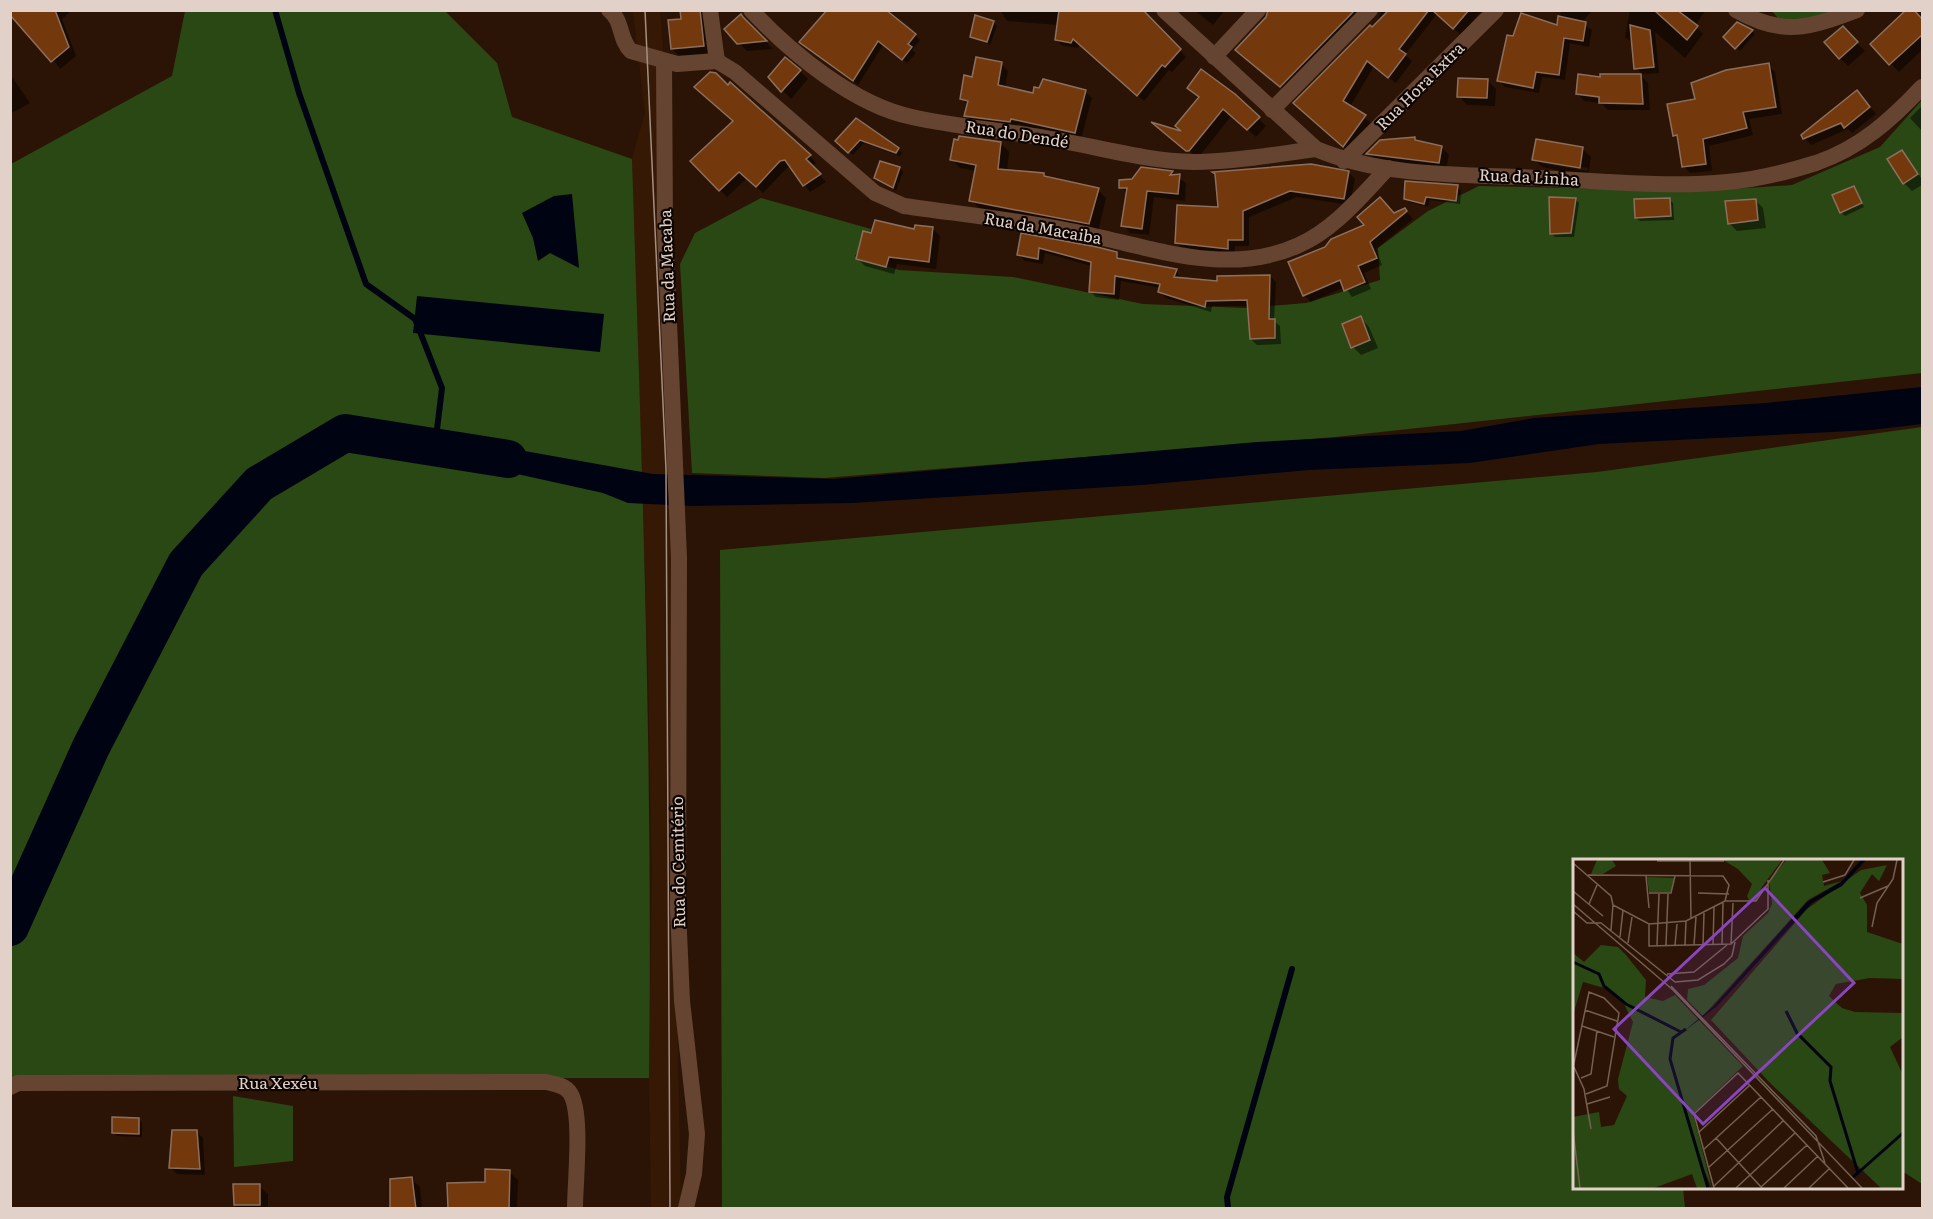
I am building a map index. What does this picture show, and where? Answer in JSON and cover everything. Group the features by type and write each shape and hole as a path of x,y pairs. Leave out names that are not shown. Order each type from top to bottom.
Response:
{"street":[{"path":"609,10 617,18 627,48 664,61 690,65 717,61 710,10"},
{"name":"Rua do Dendé","path":"751,10 769,30 834,82 862,98 909,117 1045,138 1169,161 1195,162 1316,149"},
{"name":"Rua da Linha","path":"1164,10 1316,149 1344,161 1388,168 1618,182 1726,183 1770,176 1818,162 1861,142 1887,124 1923,87"},
{"path":"1214,57 1258,10"},
{"path":"1272,110 1370,10"},
{"name":"Rua Hora Extra","path":"1344,161 1496,10"},
{"path":"1736,10 1770,25 1786,28 1817,26 1857,10"},
{"name":"Rua da Macaba","path":"664,61 665,228 678,514"},
{"name":"Rua da Macaiba","path":"717,61 735,72 875,193 890,201 904,206 1071,231 1164,252 1217,261 1274,254 1300,245 1348,210 1388,168"},
{"name":"Rua do Cemitério","path":"678,514 678,909 682,1001 697,1134 694,1174 686,1209"},
{"name":"Rua Xexéu","path":"10,1087 18,1083 546,1082 561,1085 570,1092 577,1115 575,1209"}],"shaded area":[{"path":"633,11 660,11 663,47 666,327 675,631 676,962 681,1208 651,1208 649,1078 652,880 648,668 632,159 645,113"},
{"path":"572,194 579,268 550,253 538,261 533,238 522,213 554,196"},
{"path":"417,296 604,314 600,352 413,333"},
{"path":"1922,387 1922,424 1871,430 1599,444 1470,463 1309,470 1142,485 852,503 692,506 628,503 603,493 453,460 464,440 653,474 834,479 1257,442 1461,431 1534,418 1766,403"}],"green space":[{"path":"185,11 445,11 497,63 512,117 632,159 648,733 649,1078 11,1078 11,164 172,76"},
{"path":"1772,11 1832,11 1786,28"},
{"path":"1922,100 1922,373 1335,437 824,478 692,473 680,264 695,233 761,198 871,229 855,256 899,270 1013,277 1143,304 1245,308 1306,303 1380,280 1378,248 1428,211 1479,186 1704,191 1792,185 1880,147"},
{"path":"1922,427 1922,1184 1903,1172 1903,859 1573,859 1573,1189 1683,1189 1685,1208 722,1208 720,550 1597,472"},
{"path":"233,1096 293,1106 293,1161 234,1167"}],"building":[{"path":"10,10 55,10 69,47 51,62 10,15"},
{"path":"680,10 700,10 704,46 671,49 668,20 681,19"},
{"path":"827,10 886,10 916,34 908,44 912,47 902,60 878,41 853,81 799,42"},
{"path":"1059,10 1143,10 1181,49 1165,67 1162,65 1137,96 1073,39 1071,43 1055,40"},
{"path":"1268,10 1354,11 1280,87 1235,50 1266,17"},
{"path":"1389,10 1429,10 1399,49 1406,54 1388,78 1367,61 1343,101 1366,115 1343,147 1293,103 1370,25 1372,27"},
{"path":"1432,10 1469,10 1453,29"},
{"path":"1654,10 1677,10 1698,26 1687,40"},
{"path":"1906,10 1914,10 1923,20 1923,34 1889,65 1870,44"},
{"path":"1521,13 1557,25 1558,16 1586,22 1583,41 1564,38 1559,75 1536,72 1533,88 1497,81 1507,35 1513,36"},
{"path":"741,14 767,41 737,44 724,29"},
{"path":"975,15 994,21 987,42 970,37"},
{"path":"1737,22 1753,30 1735,49 1723,37"},
{"path":"1630,25 1650,30 1654,67 1634,69"},
{"path":"1843,26 1858,42 1839,59 1824,42"},
{"path":"785,57 801,70 781,92 768,77"},
{"path":"976,57 1002,62 998,85 1033,93 1034,87 1039,88 1043,79 1086,90 1075,133 1011,119 1010,122 964,116 968,101 960,99 964,75 972,77"},
{"path":"1769,63 1776,107 1743,112 1747,128 1703,139 1706,164 1682,167 1677,135 1673,136 1667,104 1695,99 1691,83 1726,70"},
{"path":"1201,69 1235,94 1260,117 1247,130 1223,109 1189,151 1186,151 1151,122 1181,131 1175,126 1199,97 1187,88"},
{"path":"710,72 716,73 728,85 730,82 811,155 806,159 821,174 803,186 785,160 780,161 756,187 739,172 719,191 690,161 733,121 694,87"},
{"path":"1578,74 1600,77 1600,74 1641,74 1643,104 1599,103 1599,97 1576,94"},
{"path":"1458,78 1488,79 1487,98 1457,97"},
{"path":"1857,90 1870,107 1844,128 1841,123 1803,139 1801,135"},
{"path":"856,118 899,148 896,153 860,140 848,153 835,141"},
{"path":"959,136 1001,142 998,169 1044,173 1044,176 1099,188 1089,224 969,201 976,165 950,160 954,139 958,140"},
{"path":"1415,137 1415,140 1442,146 1439,163 1366,154 1380,140"},
{"path":"1536,139 1583,147 1580,168 1532,160"},
{"path":"1902,150 1918,174 1903,184 1887,159"},
{"path":"880,161 900,167 893,188 874,178"},
{"path":"1311,164 1349,171 1344,199 1290,191 1243,211 1243,240 1228,240 1228,249 1175,243 1177,205 1218,207 1215,174 1212,172"},
{"path":"1141,167 1173,171 1170,175 1180,174 1178,194 1147,191 1142,229 1121,226 1127,188 1119,188 1119,180 1132,179"},
{"path":"1405,181 1458,185 1456,201 1426,197 1424,204 1404,199"},
{"path":"1854,186 1862,203 1840,213 1832,195"},
{"path":"1380,197 1394,213 1405,208 1407,211 1370,242 1377,258 1358,266 1365,282 1344,291 1340,280 1303,296 1288,262 1325,247 1331,239 1364,225 1357,217"},
{"path":"1549,197 1576,198 1571,233 1550,234"},
{"path":"1670,198 1671,216 1635,218 1634,199"},
{"path":"1756,199 1758,220 1728,224 1725,201"},
{"path":"875,220 914,229 915,225 933,227 929,262 889,257 886,267 856,259 863,231 871,233"},
{"path":"1021,233 1097,247 1117,252 1117,258 1177,269 1174,277 1217,281 1217,276 1270,275 1269,319 1275,319 1275,338 1250,339 1247,300 1206,301 1205,307 1158,292 1160,284 1115,276 1114,294 1089,292 1091,262 1039,248 1038,259 1017,255"},
{"path":"1361,316 1370,340 1351,348 1342,324"},
{"path":"112,1117 139,1118 139,1134 112,1133"},
{"path":"172,1130 197,1130 200,1169 169,1168"},
{"path":"485,1169 510,1170 509,1209 448,1209 447,1183 485,1182"},
{"path":"412,1177 416,1209 390,1209 390,1179"},
{"path":"233,1184 260,1184 260,1205 234,1205"}],"waterway":[{"path":"275,10 299,93 366,284 415,319 442,388 435,446"},
{"path":"10,927 91,747 186,564 259,484 345,433 508,459"},
{"path":"1228,1208 1227,1197 1292,969"}],"tram line":[{"path":"645,10 666,469 670,1208"}]}
